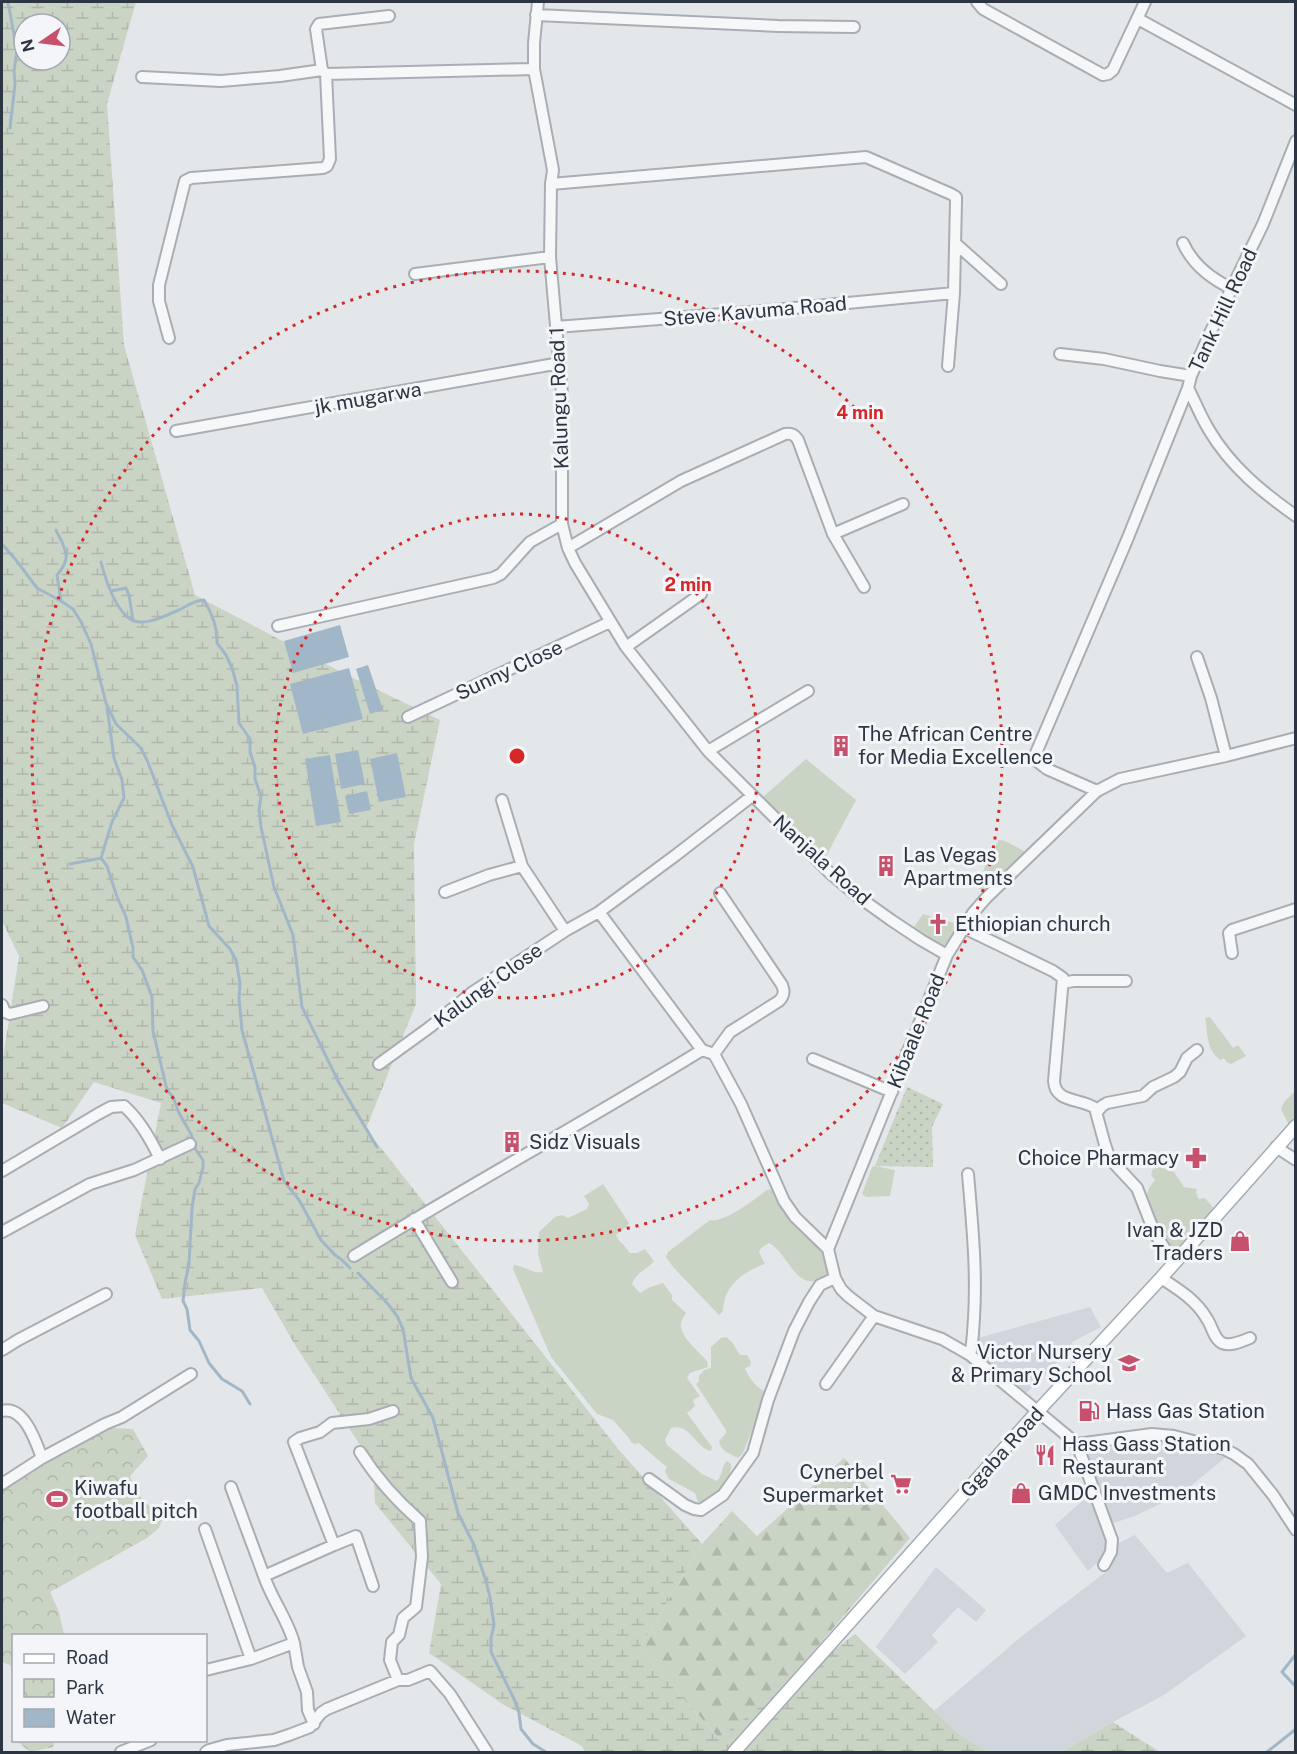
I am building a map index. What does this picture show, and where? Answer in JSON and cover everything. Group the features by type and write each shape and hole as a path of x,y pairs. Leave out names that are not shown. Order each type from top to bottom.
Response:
{"main road":[{"name":"Ggaba Road","path":"734,1752 1296,1126"}],"street":[{"name":"Kalungu Road 1","path":"538,2 534,69 553,170 550,257 562,394 562,524 568,548 626,647 708,751"},
{"path":"977,2 983,9 1103,75 1113,70 1145,2"},
{"path":"536,15 778,26 854,27"},
{"path":"169,338 159,301 159,285 185,181 191,178 327,166 330,159 324,72 316,29 319,24 388,16"},
{"path":"1138,19 1296,105"},
{"path":"142,77 221,81 324,72 534,69"},
{"name":"Tank Hill Road","path":"1296,141 1263,224 1210,333 1188,388 1209,430 1227,456 1260,490 1296,516"},
{"path":"551,184 866,157 954,195 957,201 954,293 948,366"},
{"path":"955,243 1001,284"},
{"path":"1183,243 1187,253 1197,265 1208,275 1233,289"},
{"path":"415,274 550,257"},
{"name":"Steve Kavuma Road","path":"556,327 954,293"},
{"path":"1060,354 1104,359 1191,376"},
{"name":"jk mugarwa","path":"176,431 560,363"},
{"path":"1097,791 1047,769 1038,762 1036,753 1127,540 1188,388"},
{"path":"568,548 695,473 790,433 798,440 832,534 864,587"},
{"path":"832,534 903,504"},
{"path":"278,626 493,578 501,574 530,542 562,524"},
{"path":"626,647 701,594"},
{"name":"Sunny Close","path":"408,717 610,622"},
{"path":"1197,657 1211,698 1226,756"},
{"path":"708,751 808,691"},
{"name":"Kibaale Road","path":"828,1249 947,955 973,913 986,898 1097,791 1120,779 1296,738"},
{"name":"Nanjala Road","path":"708,751 831,874 856,895 947,955"},
{"name":"Kalungi Close","path":"380,1064 474,992 565,931 599,912 752,796"},
{"path":"502,800 522,866 565,931"},
{"path":"445,892 489,874 522,866"},
{"path":"714,1054 730,1032 784,996 782,985 720,893"},
{"path":"1232,953 1229,933 1296,909"},
{"path":"599,912 702,1050 714,1054 741,1104 784,1201 795,1217 828,1249 835,1278 848,1296 874,1316 942,1339 970,1355 1077,1444 1112,1540 1111,1552 1104,1565"},
{"path":"964,928 1060,975 1063,983 1054,1089 1064,1098 1093,1108 1143,1096 1153,1087 1180,1072 1187,1058 1197,1050"},
{"path":"1063,983 1126,981"},
{"path":"2,1005 5,1012 10,1014 42,1006"},
{"path":"354,1256 618,1102 702,1050"},
{"path":"813,1059 892,1092"},
{"path":"2,1171 111,1107 124,1106 148,1133 160,1159"},
{"path":"1093,1108 1110,1159 1137,1188 1155,1234 1174,1262"},
{"path":"2,1232 90,1184 134,1170 190,1144"},
{"path":"1276,1147 1296,1160"},
{"path":"968,1174 974,1243 975,1297 970,1355"},
{"path":"414,1219 452,1282"},
{"path":"649,1479 694,1509 701,1510 723,1495 753,1452 768,1400 794,1331 820,1285 835,1278"},
{"path":"1161,1278 1194,1302 1209,1321 1218,1341 1230,1345 1250,1338"},
{"path":"2,1350 106,1294"},
{"path":"826,1384 874,1316"},
{"path":"2,1484 42,1458 122,1417 191,1374"},
{"path":"2,1411 8,1409 18,1413 36,1440 42,1458"},
{"path":"334,1545 294,1442 320,1432 332,1423 369,1419 393,1411"},
{"path":"1077,1444 1152,1434 1224,1449 1248,1464 1294,1525"},
{"path":"360,1452 388,1490 420,1521 422,1557 416,1607 403,1618 399,1635 390,1648 390,1660 398,1680"},
{"path":"231,1487 270,1592 292,1635 298,1667 307,1692 308,1710 314,1724"},
{"path":"205,1529 251,1659"},
{"path":"264,1576 356,1536 373,1586"},
{"path":"207,1670 251,1659 294,1643"},
{"path":"206,1752 212,1748 227,1745 274,1740 305,1729 314,1724 321,1713 327,1709 398,1680 408,1680 430,1671 450,1694 487,1752"},
{"path":"121,1752 146,1742"}],"shaded area":[{"path":"1090,1307 1101,1327 1072,1342 1073,1347 1022,1397 976,1349 978,1338"},
{"path":"1172,1441 1226,1457 1181,1494 1135,1516 1110,1524 1082,1451"},
{"path":"1091,1493 1107,1531 1105,1556 1088,1571 1055,1525"},
{"path":"1135,1535 1167,1573 1188,1563 1246,1636 1164,1695 1062,1752 989,1752 958,1734 934,1711 1022,1636 1111,1568 1117,1544"},
{"path":"936,1567 986,1610 976,1622 958,1607 932,1635 938,1642 905,1674 876,1647"}],"green space":[{"path":"2,2 136,2 107,104 124,345 195,595 347,675 440,720 414,844 416,1004 366,1129 619,1450 702,1544 639,1649 719,1738 855,1634 958,1734 989,1752 585,1752 582,1746 504,1705 429,1653 441,1584 375,1503 373,1465 295,1345 262,1288 162,1299 135,1235 161,1103 94,1082 62,1128 2,1103 2,1064 19,956 2,921"},
{"path":"806,759 856,800 825,858 762,798"},
{"path":"999,840 1024,851 1024,857 985,892 979,889 982,876 986,863"},
{"path":"923,914 930,916 940,924 951,922 961,928 947,950 912,930"},
{"path":"1210,1017 1233,1048 1238,1045 1246,1056 1231,1064 1224,1058 1221,1060 1216,1056 1207,1036 1205,1018"},
{"path":"907,1087 943,1104 932,1127 933,1167 875,1166"},
{"path":"1295,1091 1295,1122 1291,1125 1281,1109 1284,1102"},
{"path":"872,1167 895,1170 890,1196 866,1197 862,1194"},
{"path":"1160,1167 1174,1172 1184,1187 1197,1189 1199,1199 1205,1198 1216,1211 1176,1256 1157,1229 1147,1203 1148,1192 1155,1180 1151,1175 1153,1169"},
{"path":"603,1184 629,1223 616,1235 620,1242 630,1253 637,1253 645,1249 654,1261 637,1276 632,1284 640,1293 663,1283 672,1295 672,1300 686,1313 681,1328 688,1341 707,1361 708,1367 690,1373 687,1378 700,1396 693,1400 695,1406 687,1413 712,1447 711,1451 688,1432 678,1427 671,1428 665,1440 667,1445 702,1474 717,1481 725,1463 727,1461 731,1464 726,1483 702,1503 698,1502 695,1493 669,1479 665,1471 667,1467 639,1443 631,1442 613,1420 597,1414 551,1357 513,1269 514,1265 543,1272 538,1254 539,1232 555,1217 562,1215 568,1218 587,1209 589,1204 584,1196"},
{"path":"771,1189 819,1248 827,1274 817,1280 809,1281 801,1278 769,1243 759,1252 765,1264 749,1271 736,1281 727,1294 723,1311 719,1315 673,1267 666,1257 668,1252 710,1220 731,1214"},
{"path":"726,1337 740,1355 747,1355 751,1362 750,1366 745,1368 748,1375 757,1386 767,1392 743,1453 738,1458 722,1448 719,1441 726,1430 696,1384 704,1370 711,1368 711,1347 721,1338"},
{"path":"95,1429 133,1429 148,1456 130,1476 136,1492 162,1520 159,1528 147,1538 50,1592 59,1612 64,1634 12,1634 12,1675 10,1665 2,1662 2,1488"},
{"path":"844,1458 910,1538 766,1707 719,1738 639,1649 702,1544 732,1511 757,1536"},
{"path":"1113,1722 1160,1752 1062,1752"},
{"path":"18,1742 55,1742 53,1747 30,1752"}],"water":[{"path":"340,625 349,657 293,673 284,641"},
{"path":"368,665 383,710 370,714 356,669"},
{"path":"349,668 363,719 303,734 290,684"},
{"path":"358,750 365,784 341,789 335,754"},
{"path":"397,753 406,797 379,802 370,759"},
{"path":"330,755 341,822 316,826 305,759"},
{"path":"367,791 371,810 349,814 345,796"}],"waterway":[{"path":"8,2 17,51 10,128"},
{"path":"56,530 66,553 65,563 57,575 61,601 73,609 91,644 106,703 116,724 140,747 147,760 172,825 193,867 209,926 230,949 236,960 240,983 242,1030 284,1181 299,1200 321,1240 350,1268"},
{"path":"2,544 37,588 61,601"},
{"path":"101,562 114,598 119,607 132,620 139,622 154,620 201,600 204,600 209,610 215,626 217,643 226,655 237,686 239,723 250,739 255,779 261,796 259,810 261,827 274,887 293,935 302,1007 339,1083 377,1147"},
{"path":"111,591 126,588 133,620"},
{"path":"101,858 112,822 124,798 122,780 114,758 107,707"},
{"path":"101,858 107,866 126,917 133,957 142,970 152,997 153,1031 167,1090 173,1097 196,1150 203,1160 192,1208 189,1264 183,1301 187,1309 190,1330 199,1341 209,1363 222,1379 242,1391 250,1404"},
{"path":"70,864 101,858"},
{"path":"358,1273 388,1304 403,1329 411,1378 433,1418 458,1513 474,1545 486,1581 494,1625 491,1652 515,1701 521,1729 533,1744 546,1752"},
{"path":"1296,1654 1282,1672 1296,1687"},
{"path":"1267,1752 1296,1729"}],"place":[{"name":"The African Centre for Media Excellence","path":"841,746"},
{"name":"Las Vegas Apartments","path":"886,866"},
{"name":"Ethiopian church","path":"938,924"},
{"name":"Sidz Visuals","path":"512,1142"},
{"name":"Choice Pharmacy","path":"1196,1158"},
{"name":"Ivan & JZD Traders","path":"1240,1241"},
{"name":"Victor Nursery & Primary School","path":"1129,1363"},
{"name":"Hass Gas Station","path":"1089,1411"},
{"name":"Hass Gass Station Restaurant","path":"1045,1455"},
{"name":"Cynerbel Supermarket","path":"901,1484"},
{"name":"GMDC Investments","path":"1021,1493"},
{"name":"Kiwafu football pitch","path":"57,1499"}]}
